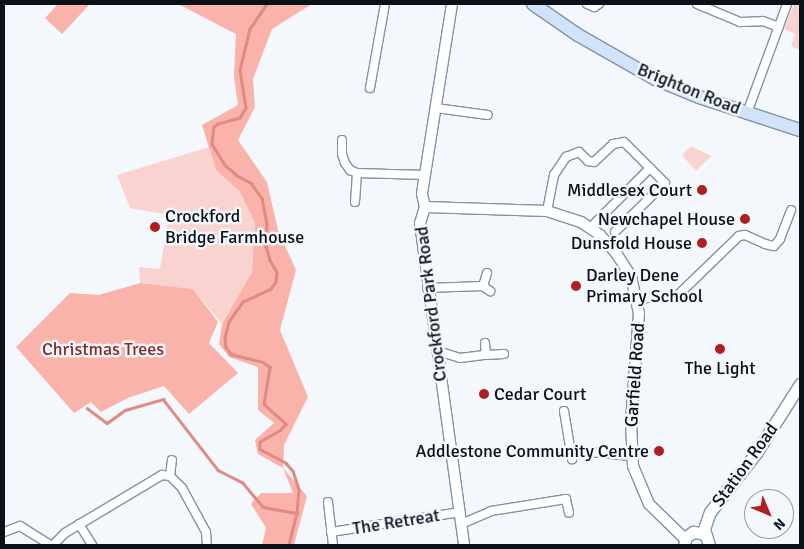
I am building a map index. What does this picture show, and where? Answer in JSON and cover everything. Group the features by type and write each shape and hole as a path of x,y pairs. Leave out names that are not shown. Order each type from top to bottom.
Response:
{"main road":[{"name":"Brighton Road","path":"533,4 573,32 655,79 800,130"},
{"name":"Station Road","path":"685,542 689,534 704,538 710,512 762,444 800,384"}],"street":[{"path":"370,88 385,4"},
{"name":"Crockford Park Road","path":"452,4 422,194 425,207 420,223 436,354 464,545"},
{"path":"587,4 594,7 599,4"},
{"path":"697,4 740,22 763,21 779,27"},
{"path":"748,113 787,4"},
{"path":"436,108 484,114 482,104"},
{"path":"342,140 342,154 345,163 350,170 357,173 425,174"},
{"path":"547,210 554,175 560,163 572,152 578,152 588,161 594,162 613,144 624,142 665,183 615,232"},
{"path":"590,228 650,168"},
{"path":"355,202 357,173"},
{"name":"Garfield Road","path":"425,207 547,210 570,217 590,228 609,244 628,269 638,299 639,313 632,400 631,456 637,480 649,504 685,542"},
{"path":"638,299 678,294 739,236 745,235 774,246 780,238 791,210"},
{"path":"482,286 487,273"},
{"path":"427,288 482,286 490,290"},
{"path":"485,343 486,355"},
{"path":"436,354 444,353 460,358 504,354"},
{"path":"564,411 572,459"},
{"path":"570,450 631,456"},
{"path":"170,476 172,460"},
{"path":"4,532 20,526 52,545 79,524 162,475 170,476 176,480 187,497 206,532 207,545"},
{"path":"461,524 491,511 566,499 569,513"},
{"name":"The Retreat","path":"328,502 333,545"},
{"name":"The Retreat","path":"331,532 460,512"},
{"path":"79,524 92,545"}],"shaded area":[{"path":"794,4 800,4 800,50 791,46 795,34 784,29"},
{"path":"691,146 711,156 696,171 682,155"},
{"path":"209,147 216,170 240,192 255,223 252,272 222,324 193,289 140,283 139,267 160,269 169,215 130,208 117,175"}],"green space":[{"path":"58,4 90,4 62,34 45,18"},
{"path":"312,4 272,29 253,79 255,107 238,140 267,182 278,230 296,270 280,330 308,397 284,445 283,468 258,454 255,440 274,423 258,410 258,367 229,357 219,344 222,324 252,272 255,223 240,192 216,170 202,125 238,105 234,76 236,34 180,5"},
{"name":"Christmas Trees","path":"140,283 193,289 218,322 209,343 238,373 189,414 164,386 128,398 101,412 91,402 74,413 16,347 70,293 99,295"},
{"path":"283,468 307,496 294,545 262,545 266,528 251,504 261,493 293,493"}],"waterway":[{"path":"267,4 250,29 240,70 246,108 240,118 218,124 214,127 212,144 226,166 238,176 251,183 262,198 267,224 266,246 270,260 277,272 276,282 271,289 243,302 229,322 225,338 226,347 231,354 263,362 270,367 264,404 286,424 281,430 260,442 260,449 286,463 293,471 299,490 297,513 289,545"},
{"path":"87,408 107,423 125,410 163,399 218,470 243,483 263,507 297,513"}],"place":[{"name":"Middlesex Court","path":"702,190"},
{"name":"Newchapel House","path":"745,219"},
{"name":"Crockford Bridge Farmhouse","path":"155,227"},
{"name":"Dunsfold House","path":"702,243"},
{"name":"Darley Dene Primary School","path":"576,286"},
{"name":"The Light","path":"720,349"},
{"name":"Cedar Court","path":"484,394"},
{"name":"Addlestone Community Centre","path":"659,451"}]}
